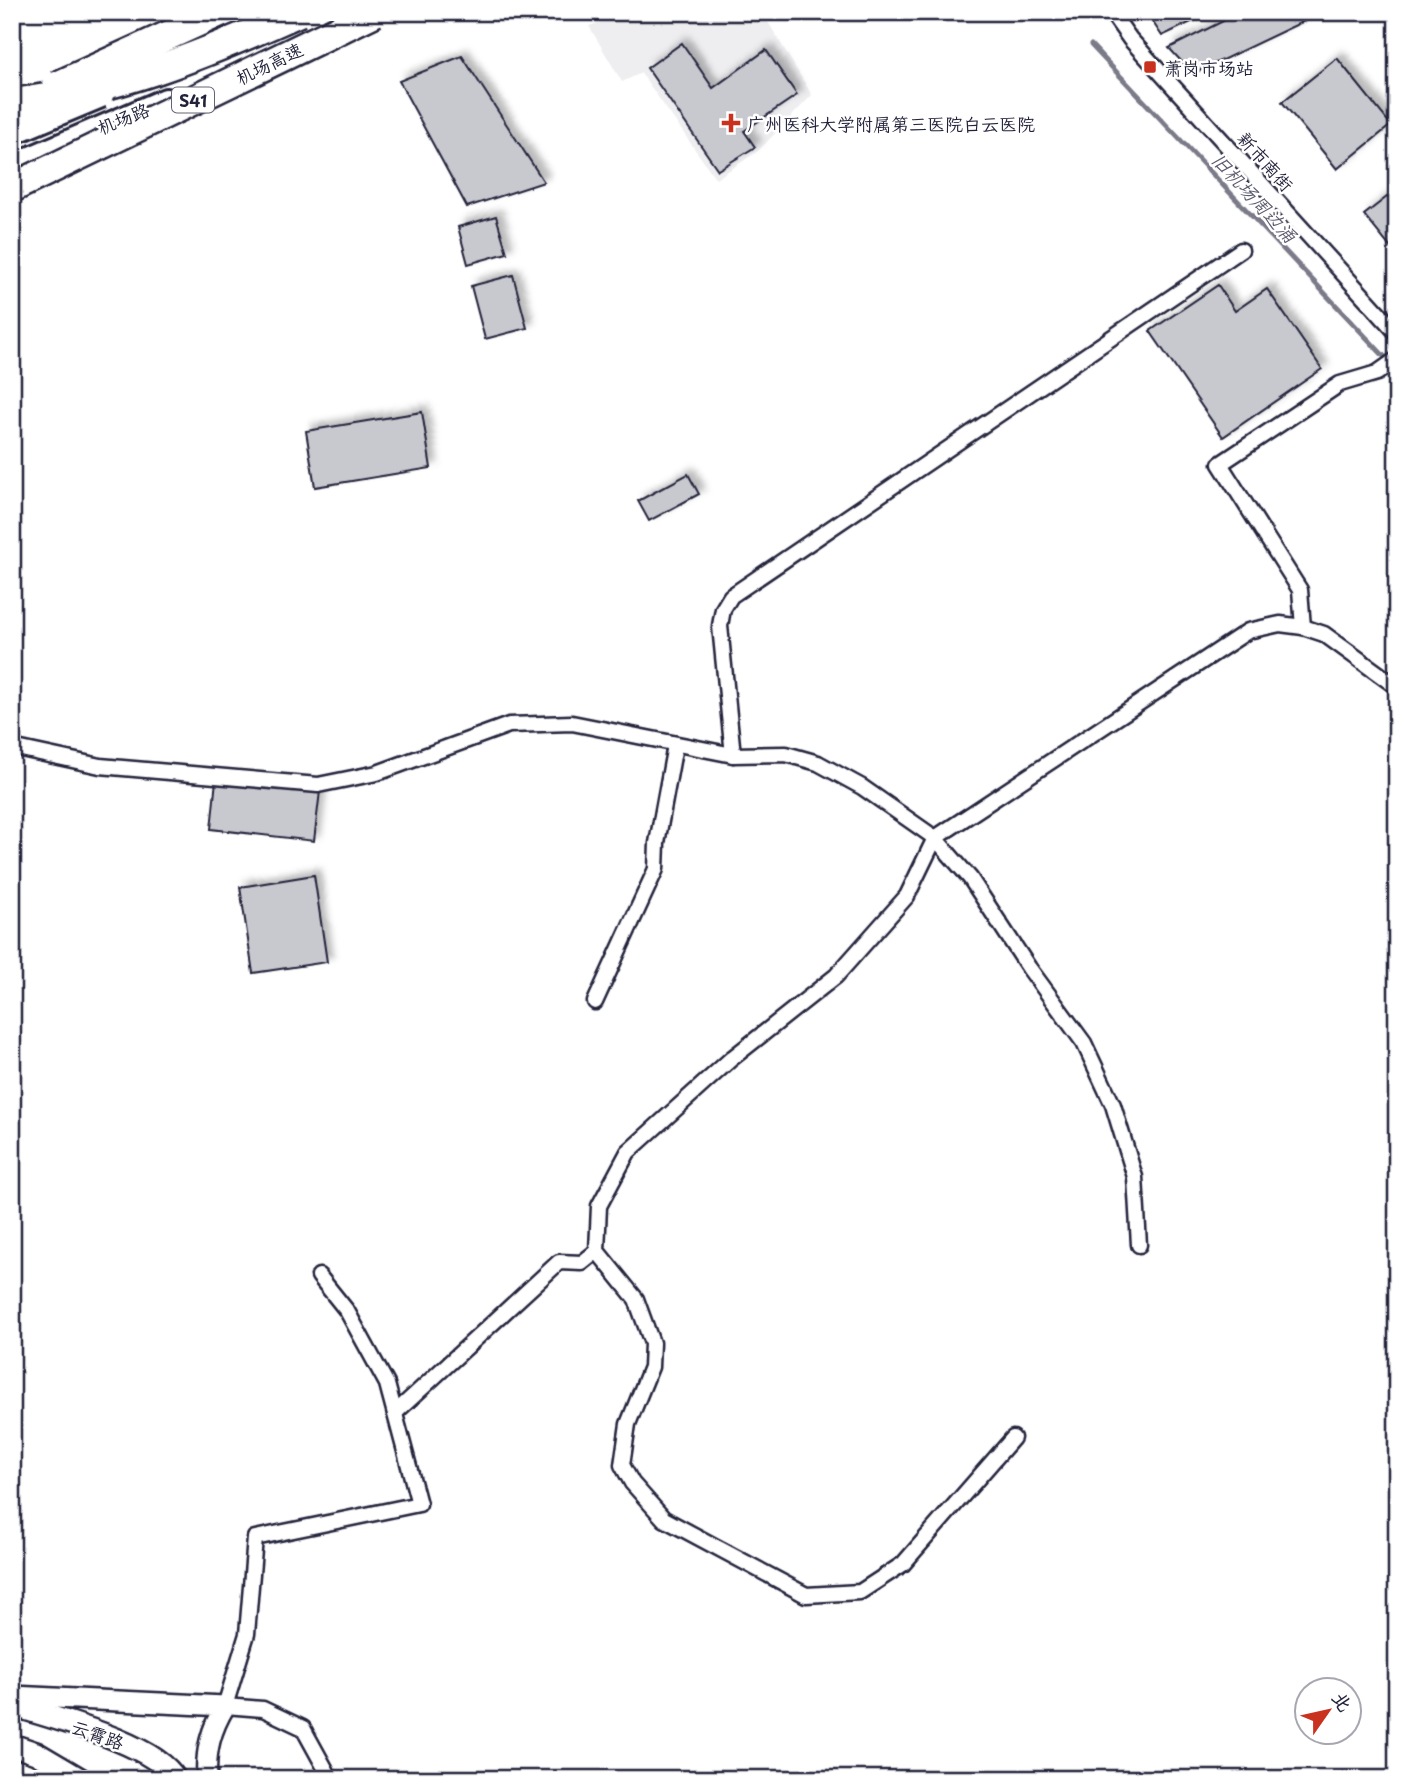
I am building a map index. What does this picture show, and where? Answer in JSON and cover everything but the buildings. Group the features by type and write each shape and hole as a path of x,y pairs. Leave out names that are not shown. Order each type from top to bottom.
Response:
{"highway":[{"path":"12,105 220,12"},
{"name":"机场高速","path":"12,105 71,96 148,74 299,12"},
{"path":"12,132 310,12"},
{"name":"机场高速","path":"12,188 374,12"},
{"name":"机场路","path":"12,167 64,143 393,12"},
{"path":"46,95 23,116 19,123 19,132 24,142 32,146 64,143"}],"main road":[{"path":"12,105 46,95 237,12"},
{"name":"云霄路","path":"12,1705 137,1748 160,1760 175,1779"},
{"path":"12,1745 36,1753 80,1779"}],"street":[{"name":"新市南街","path":"1111,12 1130,39 1397,333"},
{"path":"733,755 720,626 723,609 731,596 1241,250"},
{"path":"1303,627 1300,590 1220,464 1340,384 1377,373 1397,359"},
{"path":"1013,1438 903,1564 860,1592 806,1595 664,1519 632,1483 622,1465 628,1424 651,1367 652,1343 636,1298 597,1251 599,1206 628,1152 732,1059 836,976 907,896 935,838 1248,631 1280,624 1303,627 1324,634 1397,687"},
{"path":"12,747 100,766 318,785 377,773 509,725 572,723 733,755 786,754 818,763 862,787 935,838 970,878 1029,968 1084,1043 1113,1105 1135,1177 1139,1245"},
{"path":"595,1002 656,869 657,843 675,745"},
{"path":"395,1413 559,1262 582,1263 597,1251"},
{"path":"207,1779 209,1742 213,1726 225,1706 247,1634 256,1538 419,1504 387,1384 348,1311 319,1276"},
{"path":"12,1696 263,1709 303,1728 331,1779"}],"shaded area":[{"name":"广州医科大学附属第三医院白云医院","path":"600,12 762,12 812,95 758,151 716,179 641,73 622,82 589,26 604,21"}],"waterway":[{"name":"旧机场周边涌","path":"1091,45 1397,370"}],"place":[{"name":"萧岗市场站","path":"1150,67"},
{"name":"广州医科大学附属第三医院白云医院","path":"731,123"}]}
